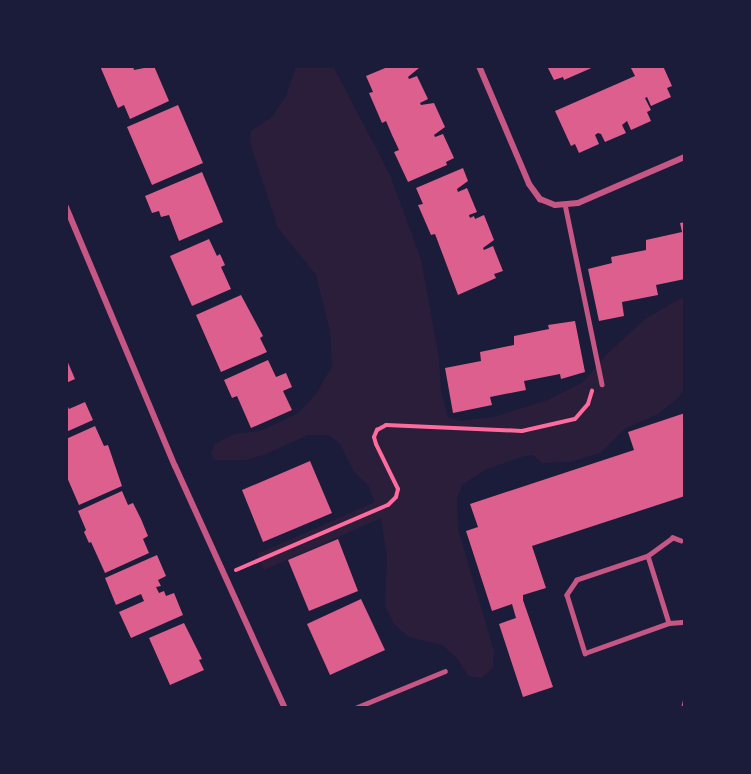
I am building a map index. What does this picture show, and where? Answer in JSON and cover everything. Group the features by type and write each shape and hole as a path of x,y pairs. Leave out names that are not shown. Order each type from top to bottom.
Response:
{"street":[{"path":"479,66 529,184 540,199 555,205 578,203 685,157"},
{"path":"66,207 175,466 285,708"}],"lane":[{"path":"565,204 602,384"},
{"path":"681,541 673,538 648,556 577,580 567,595 585,653 669,623 685,622"},
{"path":"648,556 669,623"},
{"path":"355,708 445,671"},
{"path":"682,708 685,700"}],"path":[{"path":"224,575 388,506 396,497 398,489 374,437 377,430 386,425 522,431 552,426 575,419 588,404 591,384"}],"shaded area":[{"path":"296,66 333,66 390,175 421,259 439,358 441,391 448,417 461,421 497,416 547,400 583,382 609,352 645,319 685,296 685,390 677,399 658,414 624,429 600,453 571,462 542,463 533,455 524,456 485,470 463,484 457,498 458,529 494,651 493,668 481,678 468,676 457,658 442,645 409,637 394,624 385,606 387,558 381,518 264,570 257,554 375,502 368,485 354,472 340,444 329,435 308,435 266,454 246,460 214,460 211,453 215,444 234,434 260,431 297,414 316,394 332,366 330,331 316,275 278,228 250,143 251,131 272,117 286,96"}],"building":[{"path":"100,66 133,66 134,70 154,66 169,101 130,119 124,105 118,108"},
{"path":"390,66 418,66 419,68 408,77 409,79 417,76 428,99 420,103 421,105 434,103 445,127 434,135 435,137 443,134 454,158 446,162 447,165 408,182 394,152 399,150 386,121 382,123 369,93 373,92 366,76"},
{"path":"547,66 596,66 564,80 563,77 554,80"},
{"path":"630,66 663,66 672,86 667,88 671,97 651,106 647,97 645,98 651,110 647,112 651,121 631,130 627,121 622,125 626,133 605,142 598,133 595,135 599,144 579,153 575,144 571,146 555,111 635,76"},
{"path":"178,105 203,163 152,185 127,127"},
{"path":"463,168 468,181 457,189 458,192 467,188 477,212 469,215 470,218 474,216 475,219 484,215 494,240 483,248 484,250 493,246 503,271 494,274 496,278 458,295 435,234 431,235 418,205 423,204 416,188"},
{"path":"202,172 223,222 179,241 169,215 161,217 159,211 152,213 145,196"},
{"path":"685,222 685,279 656,285 658,295 622,302 624,316 599,321 588,269 612,263 611,257 646,250 646,240 682,232 680,223"},
{"path":"209,239 217,256 220,254 225,265 221,267 231,289 192,306 170,256"},
{"path":"241,295 263,336 260,338 267,352 221,372 196,315"},
{"path":"575,321 585,372 561,379 560,374 524,381 526,390 490,397 492,405 453,413 445,368 481,361 480,352 514,345 514,336 549,329 548,325"},
{"path":"66,358 75,379 66,383"},
{"path":"268,360 276,377 286,373 292,387 283,391 292,410 251,428 237,396 232,398 224,380"},
{"path":"66,402 69,409 85,402 93,420 66,432"},
{"path":"685,413 685,496 532,546 546,588 523,595 523,600 553,687 523,697 499,624 516,618 512,604 492,611 466,531 478,527 470,504 634,450 628,432"},
{"path":"95,426 104,446 108,445 122,486 79,505 66,475 66,439"},
{"path":"310,461 332,513 263,542 242,490"},
{"path":"122,491 128,505 133,503 141,519 148,536 143,539 149,553 105,573 84,532 86,530 78,511"},
{"path":"338,539 358,591 309,611 288,560"},
{"path":"157,555 166,576 158,580 161,586 156,587 159,593 164,591 166,596 174,593 183,615 131,638 119,612 144,601 141,594 116,605 105,578"},
{"path":"361,599 385,650 330,675 307,624"},
{"path":"184,623 202,659 199,660 204,670 170,685 149,638"}]}
